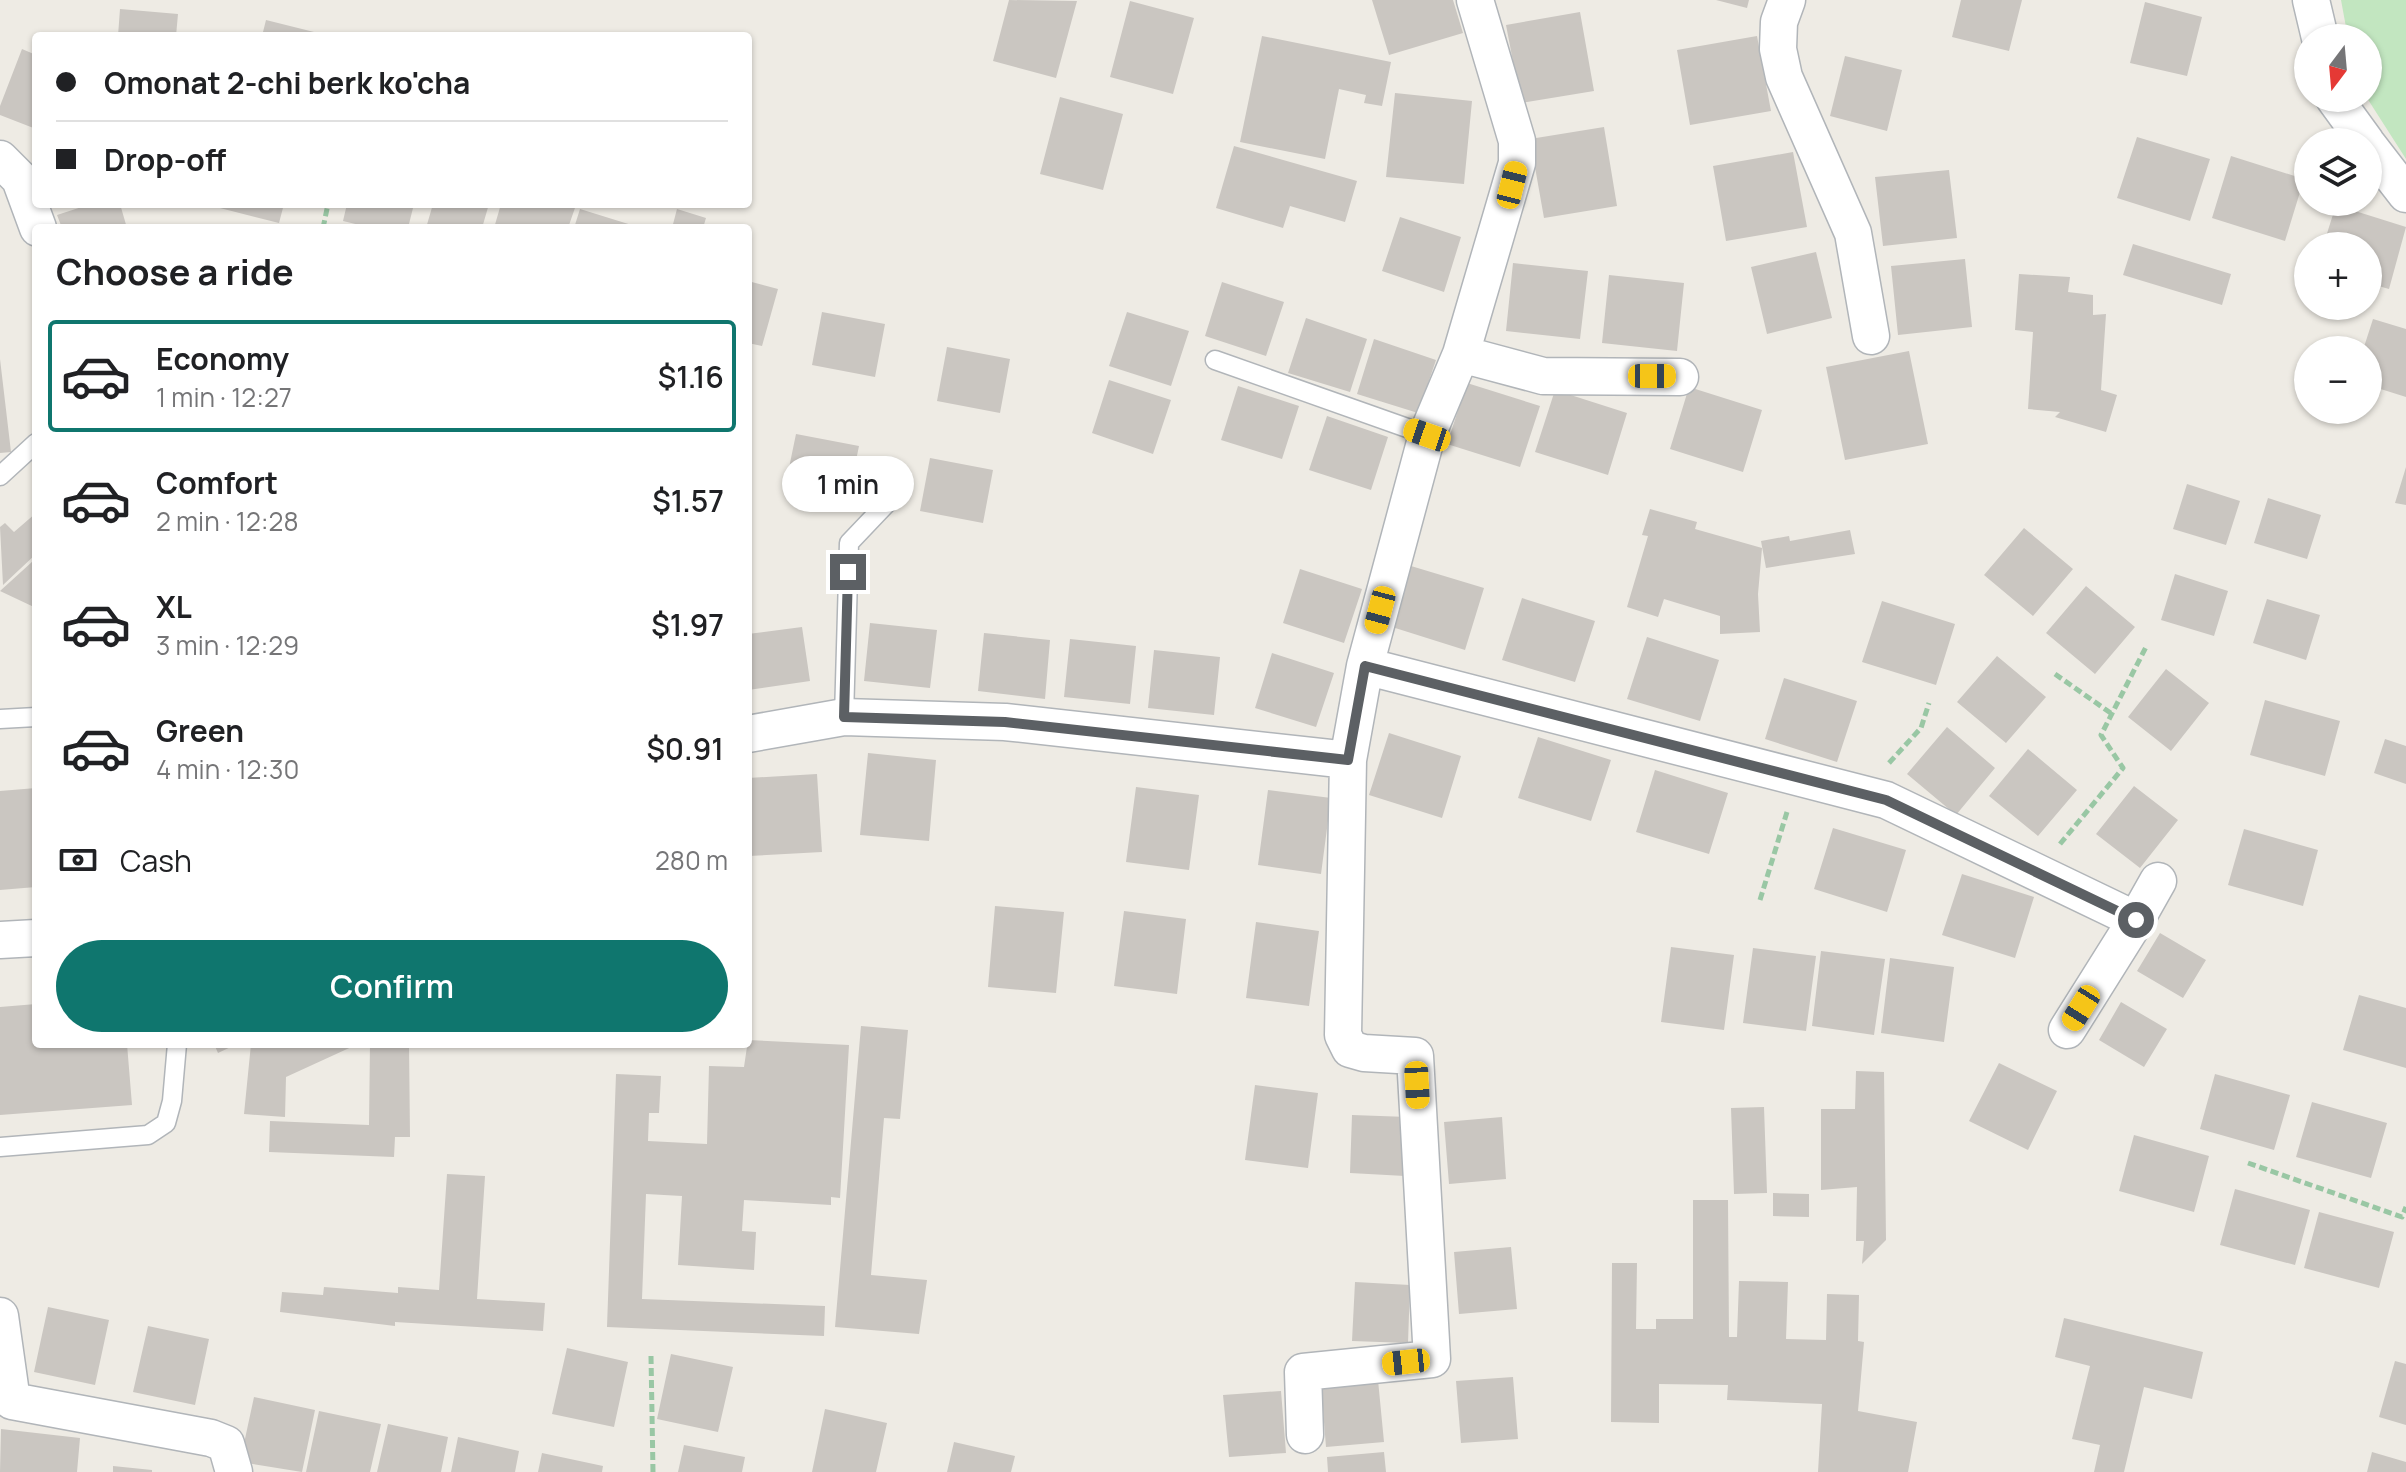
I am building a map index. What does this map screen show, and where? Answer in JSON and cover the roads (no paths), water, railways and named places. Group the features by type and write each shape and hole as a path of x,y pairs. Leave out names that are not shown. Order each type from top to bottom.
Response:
{"street":[{"path":"1305,1435 1303,1372 1432,1359 1415,1056 1364,1053 1350,1049 1343,1035 1348,760 1365,666 1427,435 1461,354 1517,163 1517,141 1475,0"},
{"path":"1787,0 1779,22 1778,49 1784,77 1853,233 1871,336"},
{"path":"2311,0 2317,24"},
{"path":"0,159 20,179 37,224"},
{"path":"2382,163 2406,194"},
{"path":"1461,354 1543,376 1680,377"},
{"path":"1365,666 1886,800 2136,920"},
{"path":"752,733 844,717 1005,722 1348,760"},
{"path":"2067,1030 2158,881"},
{"path":"0,940 32,938"},
{"path":"0,1316 12,1401 211,1438 226,1444 234,1472"}],"lane":[{"path":"1215,360 1427,435"},
{"path":"0,476 32,447"},
{"path":"844,717 849,543 888,502"},
{"path":"0,719 32,717"},
{"path":"0,1147 148,1135 166,1123 172,1101 177,1048"}]}
